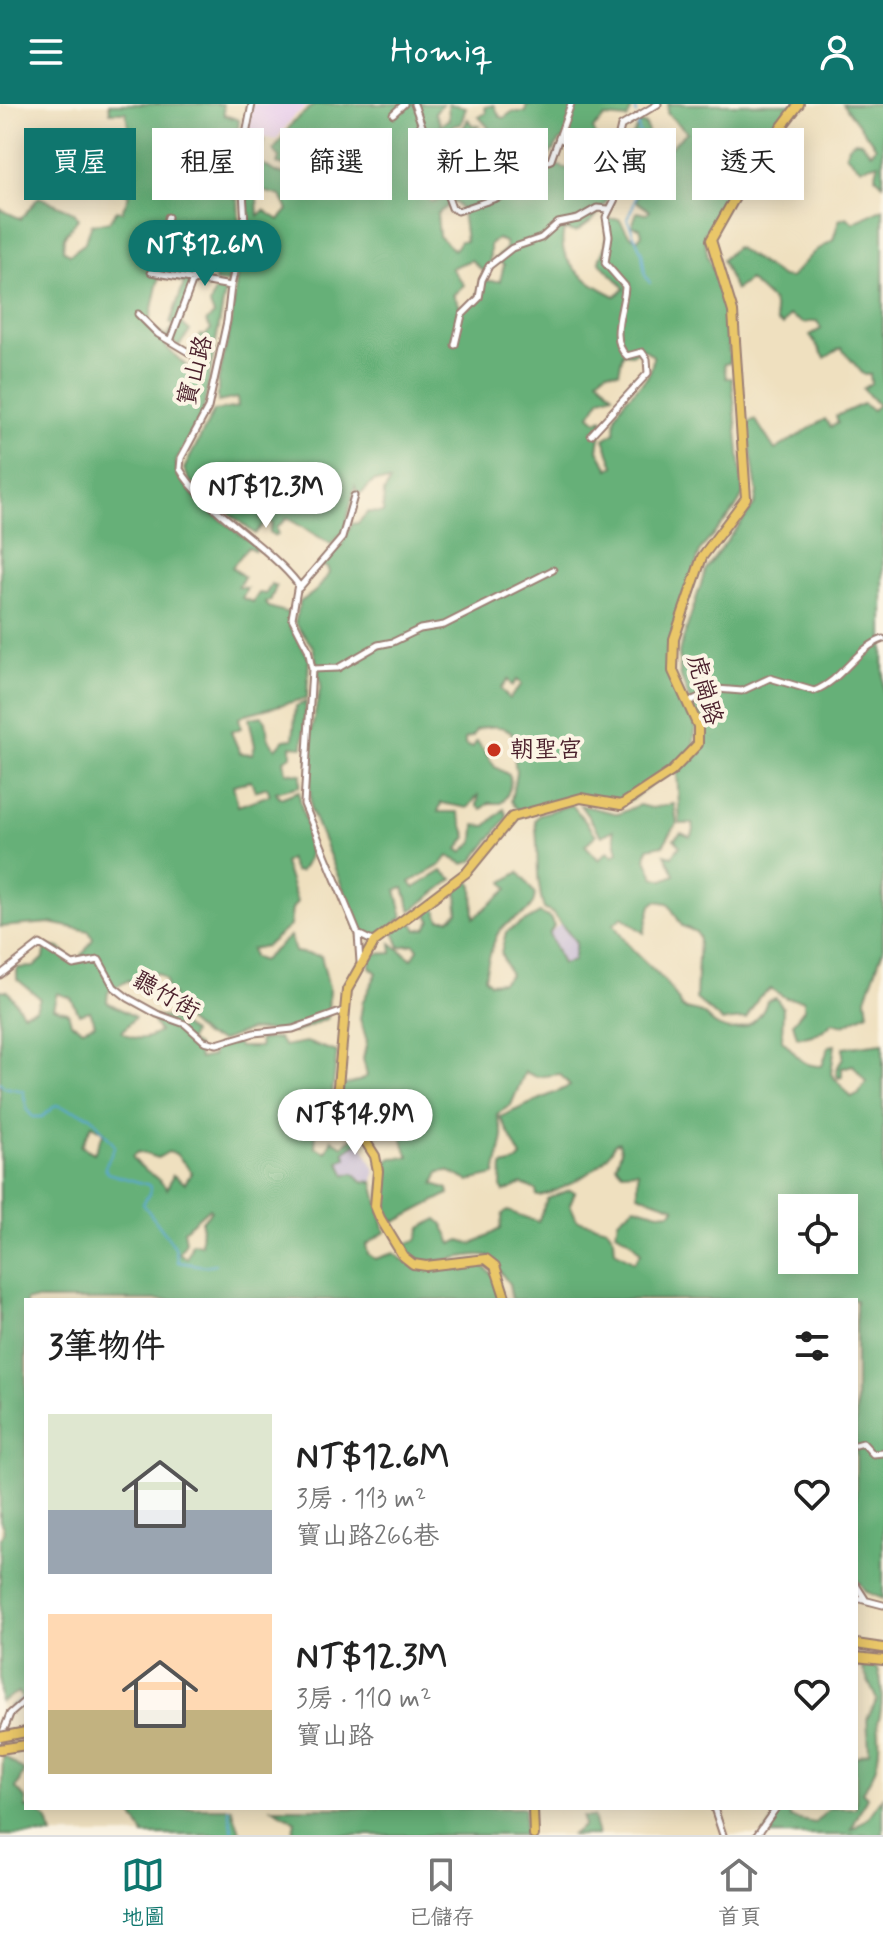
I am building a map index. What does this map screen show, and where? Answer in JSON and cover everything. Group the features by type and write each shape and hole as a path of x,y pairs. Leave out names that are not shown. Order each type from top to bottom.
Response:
{"main road":[{"name":"虎崗路","path":"374,942 467,872 504,825 517,814 581,798 621,805 663,778 698,744 698,726 673,671 674,639 702,557 746,498 728,294 712,249 712,234 755,162 799,104"},
{"path":"374,942 347,990 337,1097 375,1156 378,1171 375,1206 403,1256 413,1264 426,1266 486,1259 495,1266 505,1298"},
{"path":"858,1651 883,1654"},
{"path":"0,1741 24,1738"},
{"path":"533,1810 534,1835"}],"street":[{"name":"寶山路","path":"252,104 241,160 245,223 227,321 208,408 181,458 180,469 190,483 289,573 299,588"},
{"path":"393,114 404,104"},
{"path":"414,104 441,183 452,208 458,211 513,190 538,165 551,160 571,104"},
{"path":"620,128 658,104"},
{"path":"591,435 645,377 649,367 642,352 627,356 621,350 618,324 625,286 605,263 608,209 612,200"},
{"path":"455,345 462,315 479,298 482,280 489,266 512,248 541,238 558,223 578,219 597,208 608,209"},
{"path":"168,217 151,272 194,277 231,286"},
{"path":"170,341 194,277 207,225"},
{"path":"138,314 170,341 195,356 194,367"},
{"path":"354,496 342,538 299,588 292,618 308,649 312,669 304,804 358,934 360,962"},
{"path":"312,669 338,668 382,643 444,625 553,570"},
{"path":"687,703 717,689 742,691 770,678 814,691 846,669 865,646 883,639"},
{"path":"358,934 374,942"},
{"name":"聽竹街","path":"0,975 40,944 73,965 99,960 114,987 128,998 163,1017 185,1024 204,1041 217,1044 254,1033 293,1029 343,1011"},
{"path":"858,1444 863,1443 873,1454 883,1453"},
{"path":"858,1588 865,1599"},
{"path":"858,1598 883,1605"},
{"path":"0,1741 10,1714 24,1702"},
{"path":"715,1810 723,1835"},
{"path":"757,1835 775,1810"}],"shaded area":[{"path":"252,104 311,104 294,116 285,128 280,128 276,140 264,138 264,128 247,128"},
{"path":"561,923 576,942 576,956 568,965 563,965 554,952 549,934"},
{"path":"360,1141 375,1170 373,1182 346,1175 338,1162 346,1158 343,1153"}],"green space":[{"path":"109,104 223,104 224,115 239,120 238,128 152,128 152,200 238,200 239,224 228,283 215,282 221,229 212,225 203,240 213,245 205,285 195,281 181,323 190,331 179,346 171,341 166,347 193,372 197,362 189,356 200,335 205,336 211,329 206,322 214,315 210,305 215,290 225,292 203,413 176,461 178,473 195,497 256,547 255,551 248,547 232,567 244,577 238,587 247,588 242,598 253,602 259,593 266,594 271,584 276,587 270,601 265,602 268,607 289,613 289,626 309,658 307,698 246,714 239,718 241,728 231,732 240,753 252,754 255,746 249,718 262,716 266,721 268,738 276,749 284,740 293,739 296,706 306,702 303,747 291,746 291,756 284,760 286,772 301,774 300,786 276,792 280,798 299,791 310,851 300,872 294,871 289,859 284,863 297,902 292,909 290,926 266,946 251,949 253,957 262,961 290,936 295,952 321,956 329,988 328,1018 294,1033 290,1027 277,1031 250,1030 221,1041 204,1036 179,1014 179,1003 172,1002 173,995 167,991 166,980 157,973 148,974 144,990 129,980 108,992 107,1002 135,1017 122,1032 131,1037 145,1038 159,1032 151,1018 168,1018 178,1023 192,1033 189,1041 197,1046 199,1059 212,1056 216,1046 236,1043 239,1047 260,1047 259,1040 278,1038 284,1046 306,1042 337,1052 332,1095 322,1093 309,1098 305,1109 289,1112 280,1126 285,1132 290,1122 310,1120 310,1110 334,1103 348,1123 334,1131 323,1122 316,1130 315,1147 326,1152 332,1139 343,1146 356,1135 360,1141 344,1152 347,1158 339,1162 346,1175 354,1173 362,1181 373,1182 385,1232 366,1245 368,1254 375,1259 394,1253 414,1265 434,1268 478,1261 495,1277 502,1298 24,1298 24,1709 10,1706 22,1699 18,1692 0,1702 0,1541 4,1530 0,1520 0,990 8,991 23,1013 36,1009 40,998 17,979 17,968 34,967 44,958 46,946 59,948 74,961 79,960 93,939 89,931 50,923 0,927 0,209 21,219 37,200 46,200 74,212 78,219 64,237 63,250 70,254 84,244 92,224 109,222 116,211 122,212 127,200 136,200 136,128 128,128 126,112 110,112","holes":["170,226 188,232 172,277 184,283 170,323 174,326 167,337 148,327","251,781 255,791 267,787 270,795 238,806 233,785","57,993 71,998 79,1014 90,1011 95,1024 83,1029 71,1023 68,1012 53,1008","92,1125 104,1132 94,1153 81,1146","138,1152 158,1158 168,1152 176,1154 192,1172 185,1183 173,1175 167,1189 135,1161 132,1156","209,1208 211,1211 202,1221 201,1245 192,1243 187,1258 179,1253 186,1242 184,1230"]},
{"path":"315,104 443,104 435,112 441,125 449,119 448,104 466,107 461,124 452,128 408,128 408,200 548,200 548,167 554,165 564,168 564,200 608,200 594,219 576,232 564,230 562,242 565,254 587,280 615,296 624,289 599,260 606,244 607,219 619,219 637,240 642,234 640,228 632,226 637,212 646,214 650,211 636,200 676,200 676,142 687,132 667,113 668,104 796,104 776,128 692,128 692,200 725,200 704,235 708,257 724,299 730,363 724,364 726,378 732,378 743,495 701,549 668,647 674,684 696,727 693,749 631,800 616,803 599,796 583,796 518,810 511,801 516,773 512,733 495,727 476,730 473,736 465,739 465,745 472,748 477,741 495,767 509,775 508,794 501,803 489,803 482,809 477,805 479,794 468,808 441,803 438,812 458,812 467,837 458,849 462,852 474,842 475,825 486,826 504,809 507,817 473,861 464,864 448,856 441,865 410,882 414,888 442,871 453,879 411,911 404,888 396,890 403,917 372,939 360,930 311,810 308,746 321,685 313,647 295,623 300,602 322,584 329,573 327,567 320,566 342,545 352,524 358,523 368,512 383,513 384,492 390,482 374,481 362,493 358,493 355,486 344,532 331,544 287,518 276,528 278,535 275,536 269,532 272,524 265,514 260,518 264,523 255,534 190,481 184,469 214,411 238,407 237,398 218,402 218,382 231,325 246,200 257,200 258,216 264,210 279,220 288,210 283,200 392,200 392,128 289,128","holes":["455,201 462,211 466,241 460,241 454,250 439,236 437,214","497,239 505,242 506,249 495,259 504,265 500,281 482,281 475,302 462,309 453,295 464,285 451,268 471,260 484,272 490,265 490,244","643,348 653,356 652,366 644,381 621,405 616,416 615,432 604,439 614,466 609,469 598,450 603,419 597,421 590,415 601,398 613,394 598,378 607,371 619,372 623,353 632,354","508,680 512,686 517,680 522,684 509,699 501,689"]},
{"path":"526,104 629,104 631,111 627,119 605,117 594,128 564,128 564,140 548,158 548,128 489,128 479,117 486,113 485,107 494,105 500,117 504,118 512,112 526,112"},
{"path":"843,104 883,104 883,184 875,176 879,163 860,168 846,155 848,146 855,141 861,142 871,153 876,147"},
{"path":"468,119 472,125 479,126 464,128"},
{"path":"280,141 280,165 277,164 279,158 274,150"},
{"path":"264,165 280,173 280,196 264,192"},
{"path":"883,208 883,949 866,998 868,1013 844,1025 832,1022 816,1034 797,1037 793,1023 804,1009 804,1000 786,998 771,989 759,997 746,1019 722,1021 696,999 699,937 696,932 682,926 668,903 656,901 651,905 644,933 622,917 614,924 630,947 666,983 682,1008 701,1013 724,1029 748,1026 760,1015 767,1001 776,998 783,1008 782,1040 804,1062 815,1066 822,1066 829,1046 835,1045 831,1074 851,1097 858,1095 866,1082 853,1065 842,1068 842,1077 838,1078 836,1070 843,1058 843,1048 883,1043 883,1599 866,1592 858,1582 858,1298 512,1298 509,1284 489,1256 419,1260 411,1254 406,1244 417,1240 421,1228 437,1219 443,1224 452,1244 460,1240 472,1244 500,1229 503,1214 508,1211 538,1222 547,1199 569,1190 575,1192 570,1204 577,1220 607,1228 614,1238 615,1251 634,1262 641,1253 631,1241 616,1232 618,1220 635,1206 659,1213 671,1212 675,1207 638,1194 638,1171 622,1172 616,1165 621,1151 619,1142 593,1169 557,1190 537,1196 536,1190 522,1184 504,1192 501,1187 502,1166 515,1163 521,1157 500,1117 570,1086 560,1074 537,1077 525,1072 511,1105 497,1114 503,1137 495,1175 469,1181 448,1171 439,1172 434,1184 448,1189 449,1194 395,1222 384,1210 381,1195 387,1162 392,1158 409,1157 401,1136 401,1126 368,1138 350,1113 342,1092 342,1085 367,1076 363,1059 367,1041 360,1019 363,1001 377,973 370,967 370,958 374,954 392,953 391,943 412,959 418,949 414,944 400,947 394,932 407,923 413,923 417,930 426,928 431,920 427,913 434,905 440,919 450,919 458,912 457,888 460,883 469,881 473,886 474,918 508,889 503,882 519,872 535,894 531,907 498,933 485,978 490,983 502,982 510,975 501,953 506,932 540,913 550,918 554,926 549,934 562,964 573,961 576,942 552,913 544,909 541,897 535,820 540,814 572,805 596,835 585,845 599,860 608,851 613,856 618,852 613,830 602,836 580,805 619,814 639,805 652,808 674,804 677,823 663,845 648,848 646,859 654,877 663,880 675,875 665,854 672,856 680,846 674,839 681,833 690,837 694,830 693,824 680,824 677,770 692,760 705,743 680,674 679,652 706,569 755,504 757,492 747,424 755,419 775,450 825,419 831,427 838,423 836,416 863,404 872,410 878,405 863,389 871,383 870,374 863,374 841,348 825,358 810,335 821,329 817,321 803,323 790,315 783,325 777,322 773,302 749,280 735,290 722,260 736,247 782,277 790,278 813,253 833,240 839,220 847,217 853,223"},
{"path":"877,1667 880,1679 878,1758 873,1775 862,1792 867,1797 851,1830 868,1818 883,1797 883,1835 763,1835 782,1810 789,1810 790,1818 815,1823 828,1810 858,1810 858,1756 869,1752 867,1719 877,1700 862,1668"},
{"path":"3,1755 24,1771 16,1788 24,1797 24,1810 37,1810 46,1819 52,1835 0,1835"},
{"path":"121,1810 233,1810 241,1835 144,1835 131,1813"},
{"path":"276,1810 524,1810 524,1835 292,1835 295,1821"},
{"path":"582,1817 593,1817 598,1835 571,1835 583,1826"}],"waterway":[{"path":"636,104 636,114"},
{"path":"637,120 639,132 665,160 658,175 646,176 638,183 627,219 642,253 645,275 650,283"},
{"path":"0,1082 4,1087 23,1091 27,1110 33,1117 42,1117 56,1105 91,1116 115,1146 105,1167 107,1173 149,1185 151,1190 143,1204 175,1247 178,1262 204,1266 215,1264"},
{"path":"0,1727 4,1713 24,1698"},
{"path":"229,1810 233,1835"}],"place":[{"name":"朝聖宮","path":"494,750"}]}
